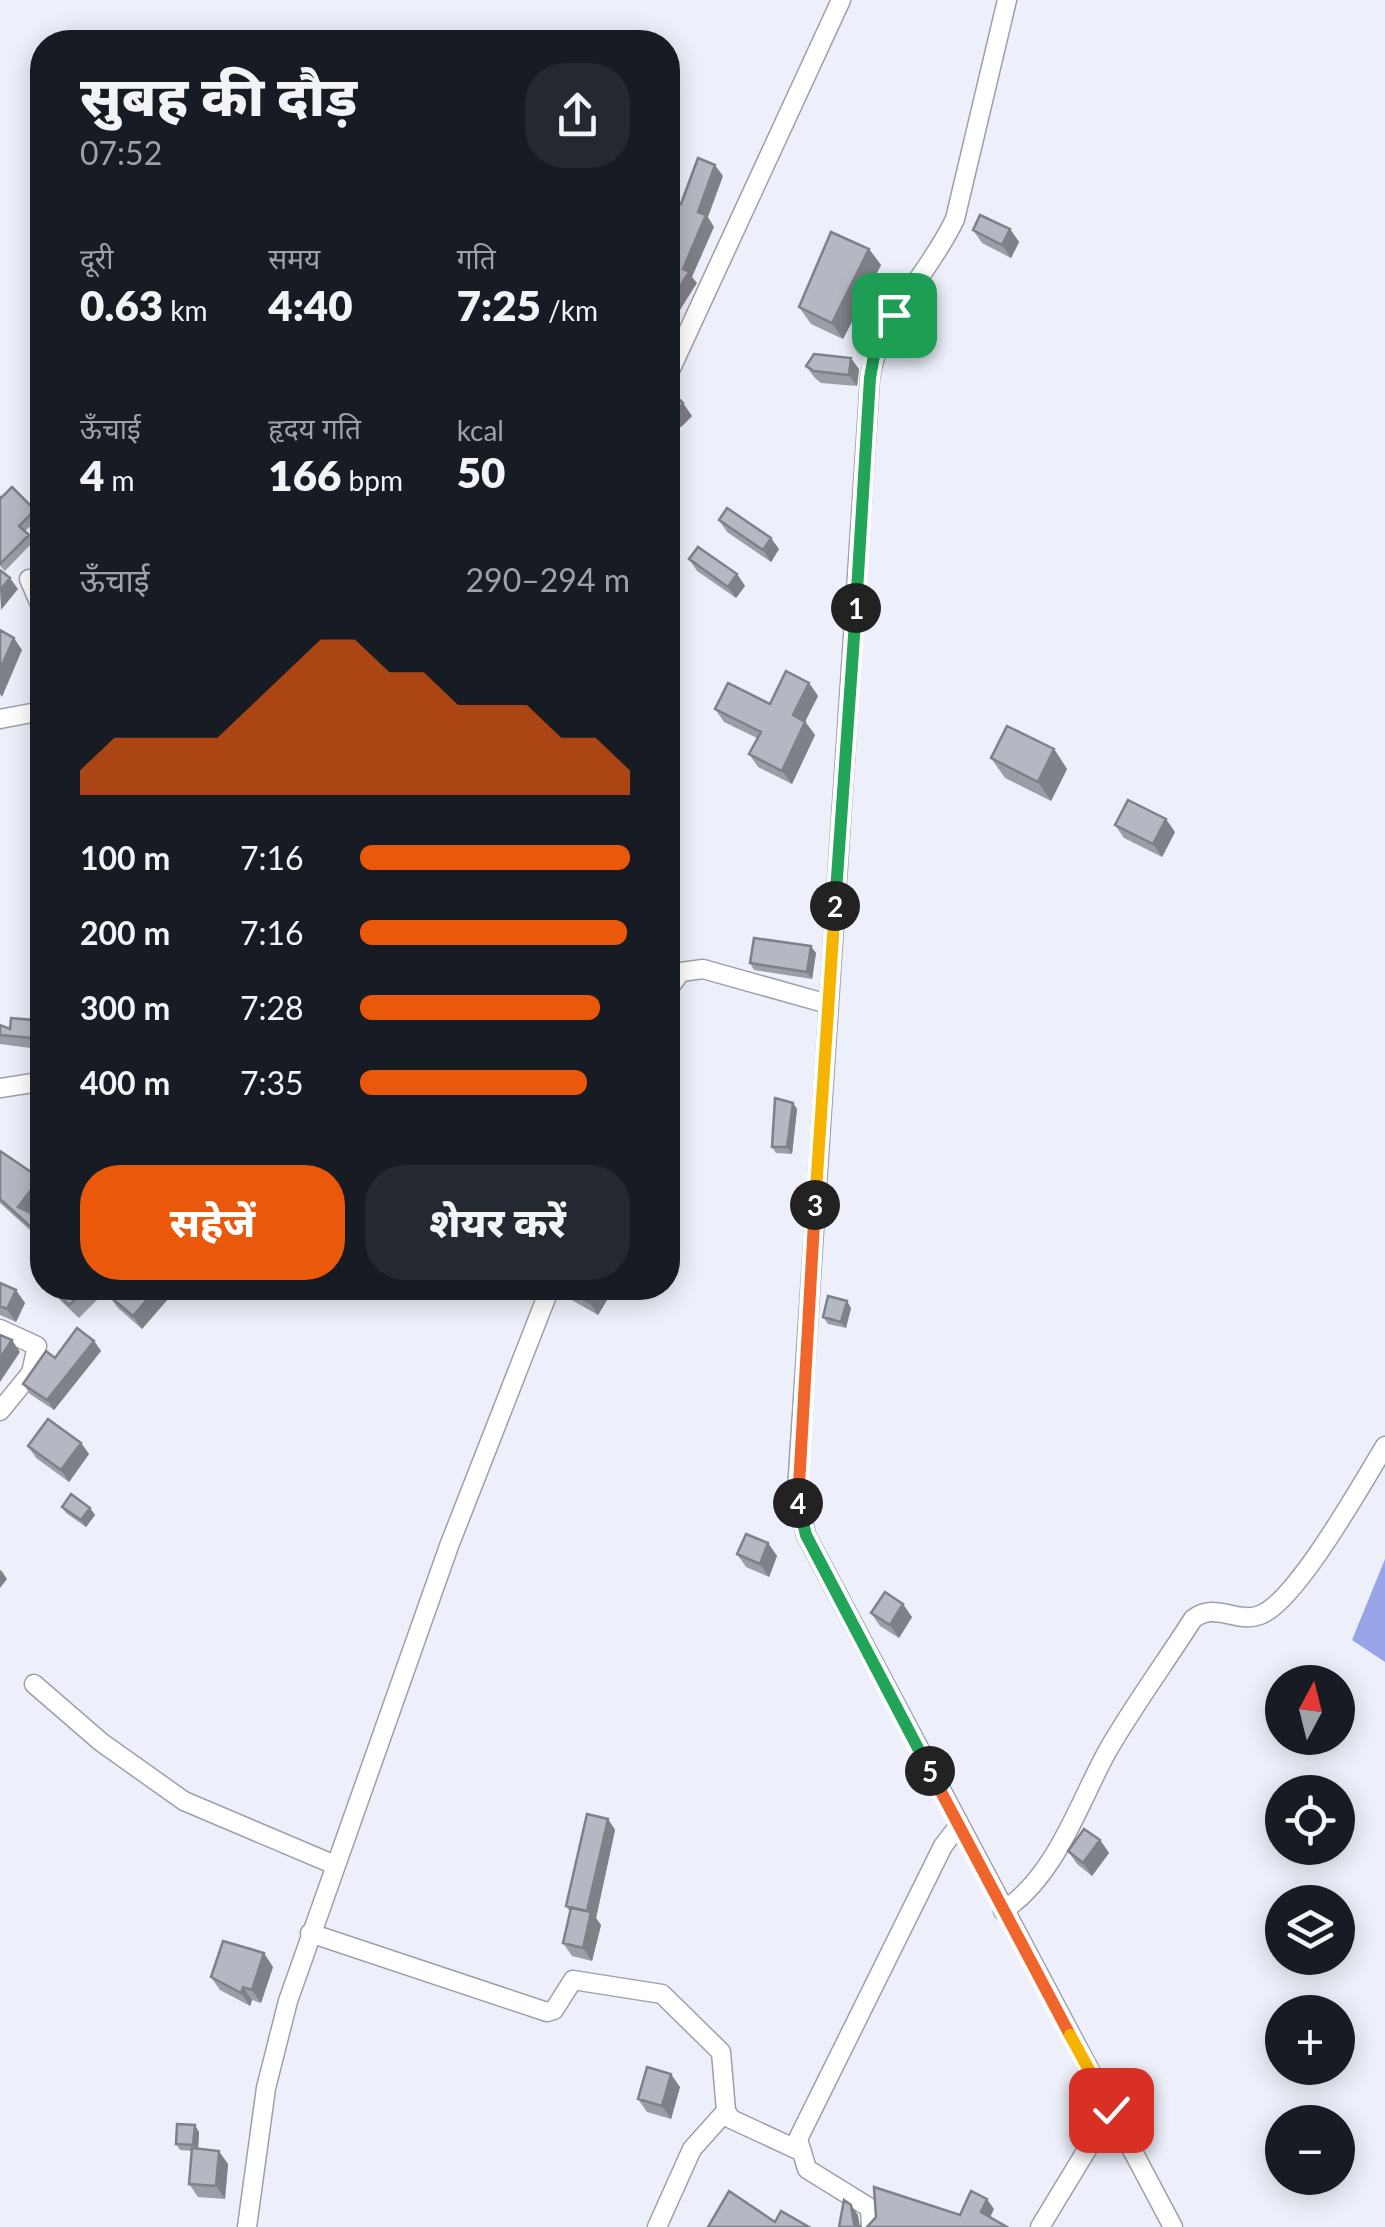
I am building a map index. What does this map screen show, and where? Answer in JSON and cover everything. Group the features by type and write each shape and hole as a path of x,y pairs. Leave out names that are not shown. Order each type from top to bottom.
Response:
{"street":[{"path":"680,349 841,0"},
{"path":"1007,0 955,219 942,247 882,332 875,350 796,1490 811,1545 1173,2227"},
{"path":"0,719 30,714"},
{"path":"680,973 704,969 828,1004"},
{"path":"0,1088 30,1083"},
{"path":"247,2227 266,2088 310,1933 449,1546 545,1300"},
{"path":"0,1329 36,1346 30,1373 0,1411"},
{"path":"1007,1908 1027,1892 1071,1826 1108,1751 1192,1620 1206,1611 1249,1617 1270,1609 1324,1542 1385,1446"},
{"path":"34,1684 101,1742 184,1801 335,1865"},
{"path":"798,2150 800,2134 943,1846 958,1825"},
{"path":"310,1933 546,2012 554,2010 573,1980 662,1994 721,2052 726,2111 737,2123 798,2150 815,2177 870,2208 871,2227"},
{"path":"1040,2227 1111,2110"},
{"path":"657,2227 692,2149 726,2111"}],"water":[{"path":"1385,1559 1385,1662 1352,1640"}],"building":[{"path":"698,158 715,165 698,212 706,215 683,269 689,272 680,287 680,204"},
{"path":"980,215 1010,229 1002,245 973,230"},
{"path":"831,232 869,249 832,323 799,307"},
{"path":"814,354 851,358 849,375 814,371 806,366"},
{"path":"12,487 30,505 30,515 19,526 29,535 0,564 0,497"},
{"path":"727,508 771,538 763,550 719,520"},
{"path":"698,547 737,574 728,587 689,559"},
{"path":"0,570 10,578 0,590"},
{"path":"0,630 14,638 0,669"},
{"path":"786,671 809,683 793,715 805,722 782,771 749,754 761,732 715,709 728,683 770,704"},
{"path":"1007,726 1054,749 1038,782 991,758"},
{"path":"1128,800 1166,819 1153,844 1115,825"},
{"path":"754,938 811,946 807,972 750,963"},
{"path":"11,1018 30,1020 30,1038 0,1035 0,1025 10,1029"},
{"path":"775,1098 793,1103 787,1147 772,1147"},
{"path":"0,1151 30,1171 30,1191 18,1207 30,1212 30,1226 0,1199"},
{"path":"0,1283 16,1290 7,1309 0,1306"},
{"path":"828,1296 847,1301 841,1322 823,1317"},
{"path":"114,1300 147,1300 133,1316"},
{"path":"77,1328 94,1341 47,1400 23,1384 46,1351 55,1358"},
{"path":"0,1335 12,1340 0,1358"},
{"path":"48,1419 81,1443 61,1470 28,1446"},
{"path":"71,1494 90,1508 81,1520 62,1507"},
{"path":"746,1534 768,1543 760,1564 737,1554"},
{"path":"885,1592 903,1604 890,1625 871,1613"},
{"path":"587,1814 608,1819 587,1911 566,1906"},
{"path":"1084,1829 1100,1840 1083,1863 1068,1851"},
{"path":"571,1908 591,1912 583,1948 563,1943"},
{"path":"223,1941 264,1953 252,1990 243,1987 241,1993 211,1977"},
{"path":"647,2067 671,2074 662,2106 638,2099"},
{"path":"177,2124 195,2125 193,2145 176,2144"},
{"path":"192,2148 219,2151 216,2186 189,2184"},
{"path":"874,2187 960,2215 971,2191 987,2199 981,2212 1007,2227 867,2227 876,2217"},
{"path":"729,2191 775,2222 781,2211 809,2227 708,2227"},
{"path":"844,2200 851,2205 854,2224 861,2227 839,2227"}],"route":[{"path":"894,315 875,350 870,378 796,1490 811,1545 1111,2110"}]}
